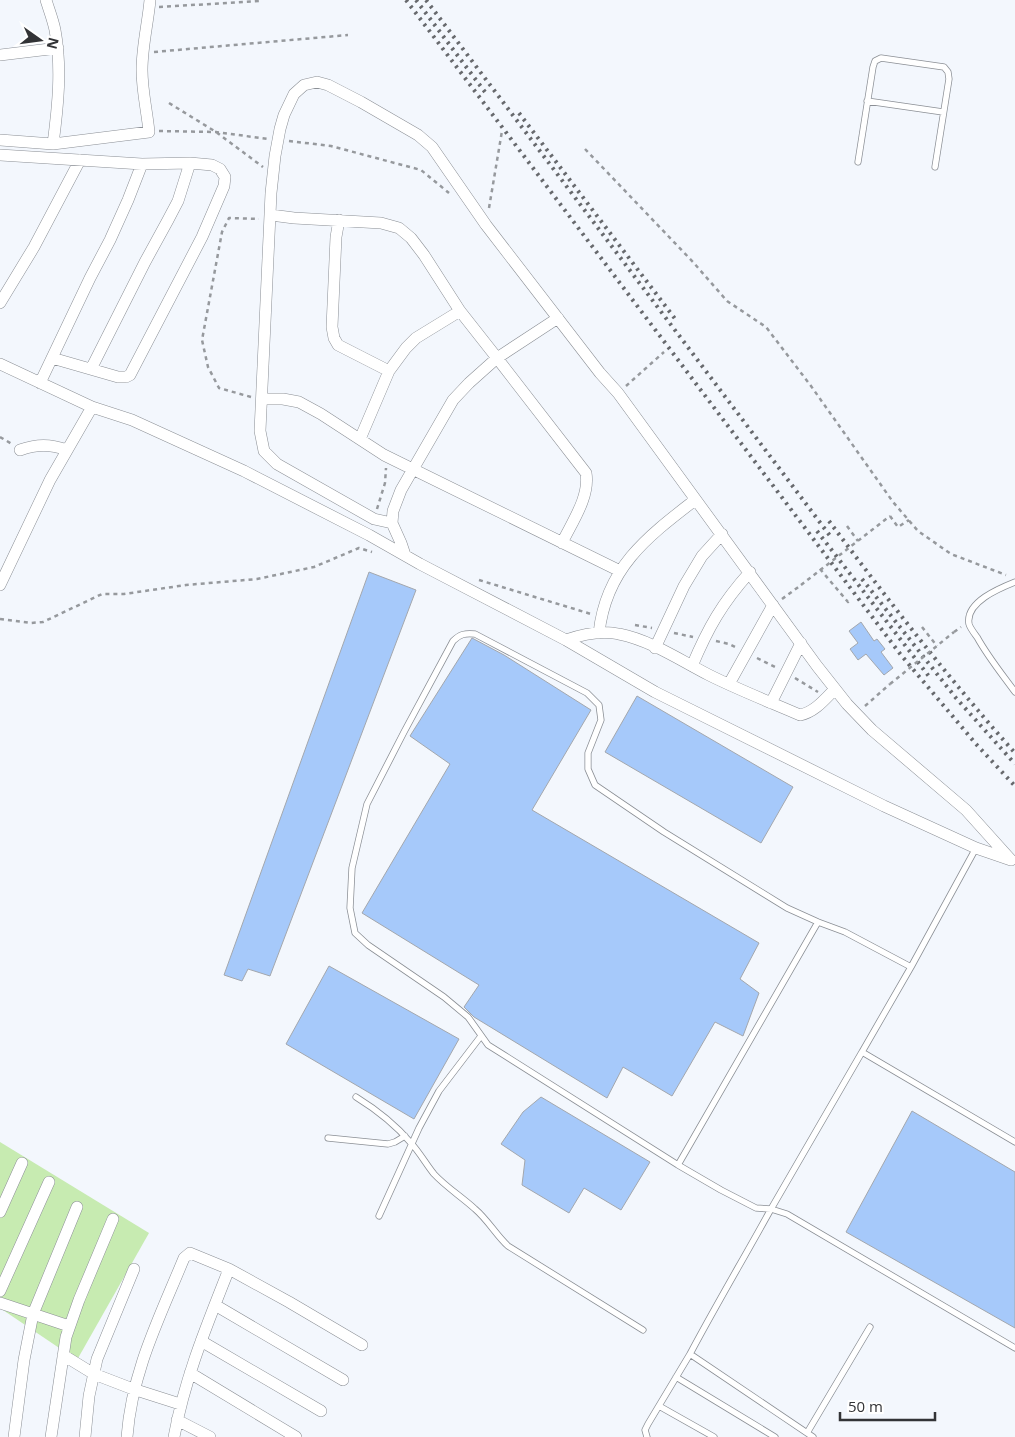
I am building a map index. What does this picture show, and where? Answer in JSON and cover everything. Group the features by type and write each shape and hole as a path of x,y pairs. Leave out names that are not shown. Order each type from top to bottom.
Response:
{"street":[{"path":"46,0 58,48 58,103 53,144"},
{"path":"0,140 53,144 149,132 143,92 142,53 150,4"},
{"path":"0,55 58,48"},
{"path":"392,523 374,519 277,464 264,451 260,431 273,174 278,140 284,115 294,94 304,85 317,82 328,85 418,135 432,147 486,225 600,373 618,393 847,704 872,730 966,810 1013,861"},
{"path":"0,155 142,164 190,163 212,165 220,169 224,176 224,186 202,237 130,375 126,377 118,376 52,358"},
{"path":"2,297 34,247 80,160"},
{"path":"91,369 178,201 190,163"},
{"path":"40,383 110,240 142,164"},
{"path":"271,215 381,223 399,228 411,238 460,310 586,473 588,484 585,495 562,543"},
{"path":"338,220 333,286 332,327 334,338 338,345 389,371"},
{"path":"360,439 389,371 406,348 416,338 460,310"},
{"path":"405,555 402,543 392,523 393,511 401,490 453,400 497,358 558,318"},
{"path":"0,364 92,407 132,420 244,471 566,640 655,692 884,806 976,848 1013,861"},
{"path":"262,399 283,399 299,402 413,470 620,571"},
{"path":"0,585 30,520 92,407"},
{"path":"20,450 32,446 45,445 67,450"},
{"path":"599,633 601,617 620,571 647,538 695,500"},
{"path":"656,648 684,586 702,556 722,534"},
{"path":"692,666 715,618 731,593 750,572"},
{"path":"729,684 773,605"},
{"path":"566,640 581,635 599,633 616,634 638,639 729,684 800,715 814,709 835,689"},
{"path":"771,702 801,643"},
{"path":"0,1212 22,1163"},
{"path":"0,1291 49,1182"},
{"path":"14,1437 24,1360 33,1314 77,1207"},
{"path":"52,1437 62,1355 69,1326 113,1219"},
{"path":"127,1437 128,1414 140,1363 186,1255 190,1253 229,1270 362,1345"},
{"path":"85,1437 89,1396 94,1374 105,1339 134,1270"},
{"path":"174,1437 180,1404 190,1373 229,1270"},
{"path":"0,1303 69,1326"},
{"path":"215,1305 343,1380"},
{"path":"201,1341 321,1411"},
{"path":"62,1355 94,1374 180,1404"},
{"path":"190,1373 296,1437"},
{"path":"177,1420 210,1437"}],"lane":[{"path":"858,162 873,67 875,61 881,58 944,67 948,72 949,79 935,166"},
{"path":"868,101 943,112"},
{"path":"1015,582 1000,588 976,603 970,616 969,624 984,650 1015,692"},
{"path":"911,967 845,932 787,908 672,837 595,785 588,769 588,753 601,720 599,704 588,693 475,634 458,635 453,641 367,804 352,868 350,908 356,933 368,946 444,996 468,1017 488,1045 678,1165 756,1208 771,1209 786,1214 1015,1348"},
{"path":"647,1437 645,1430 911,967 976,848"},
{"path":"678,1165 818,922"},
{"path":"379,1216 439,1091 481,1036"},
{"path":"862,1052 1015,1142"},
{"path":"356,1097 377,1110 405,1136 435,1175 475,1209 508,1246 643,1330"},
{"path":"328,1138 388,1144 405,1136"},
{"path":"807,1434 870,1327"},
{"path":"690,1354 813,1437"},
{"path":"676,1377 775,1437"},
{"path":"659,1406 714,1437"}],"path":[{"path":"150,4 260,0"},
{"path":"142,53 348,35"},
{"path":"169,103 216,132 273,174"},
{"path":"486,225 502,131"},
{"path":"149,132 216,132 331,146 421,170 450,194"},
{"path":"585,149 693,262 727,301 766,328 811,386 893,502 918,531 951,554 1009,577"},
{"path":"262,399 240,395 219,388 208,367 202,340 222,232 229,218 258,219 271,215"},
{"path":"618,393 664,352"},
{"path":"374,519 385,483 386,466 384,454"},
{"path":"789,594 890,516 898,527 909,520"},
{"path":"847,526 858,541"},
{"path":"0,619 30,624 43,622 102,594 124,594 186,585 257,579 314,567 359,548 377,553"},
{"path":"820,569 849,601"},
{"path":"922,627 937,646"},
{"path":"866,705 954,632"}],"green space":[{"path":"0,1142 149,1233 77,1360 0,1308"}],"building":[{"path":"369,572 416,590 270,976 248,969 242,981 224,975"},
{"path":"861,622 874,641 877,639 885,649 881,652 893,668 884,675 866,654 858,660 850,649 858,643 849,631"},
{"path":"472,638 504,655 591,710 532,810 759,943 740,979 759,993 743,1036 715,1022 672,1096 623,1067 607,1098 474,1017 464,1007 479,985 362,913 450,764 410,736"},
{"path":"637,696 793,787 761,843 605,752"},
{"path":"329,966 459,1039 414,1119 286,1044"},
{"path":"541,1097 650,1162 621,1210 584,1188 569,1213 522,1185 525,1160 501,1144 523,1112"},
{"path":"912,1111 1015,1172 1015,1328 846,1232"}],"railway":[{"path":"406,0 901,655 976,744 1015,786"},
{"path":"416,0 485,92"},
{"path":"426,0 831,537"},
{"path":"519,113 676,320"},
{"path":"829,521 919,639 1015,753"},
{"path":"817,531 931,679"},
{"path":"862,579 956,698 1015,764"}]}
